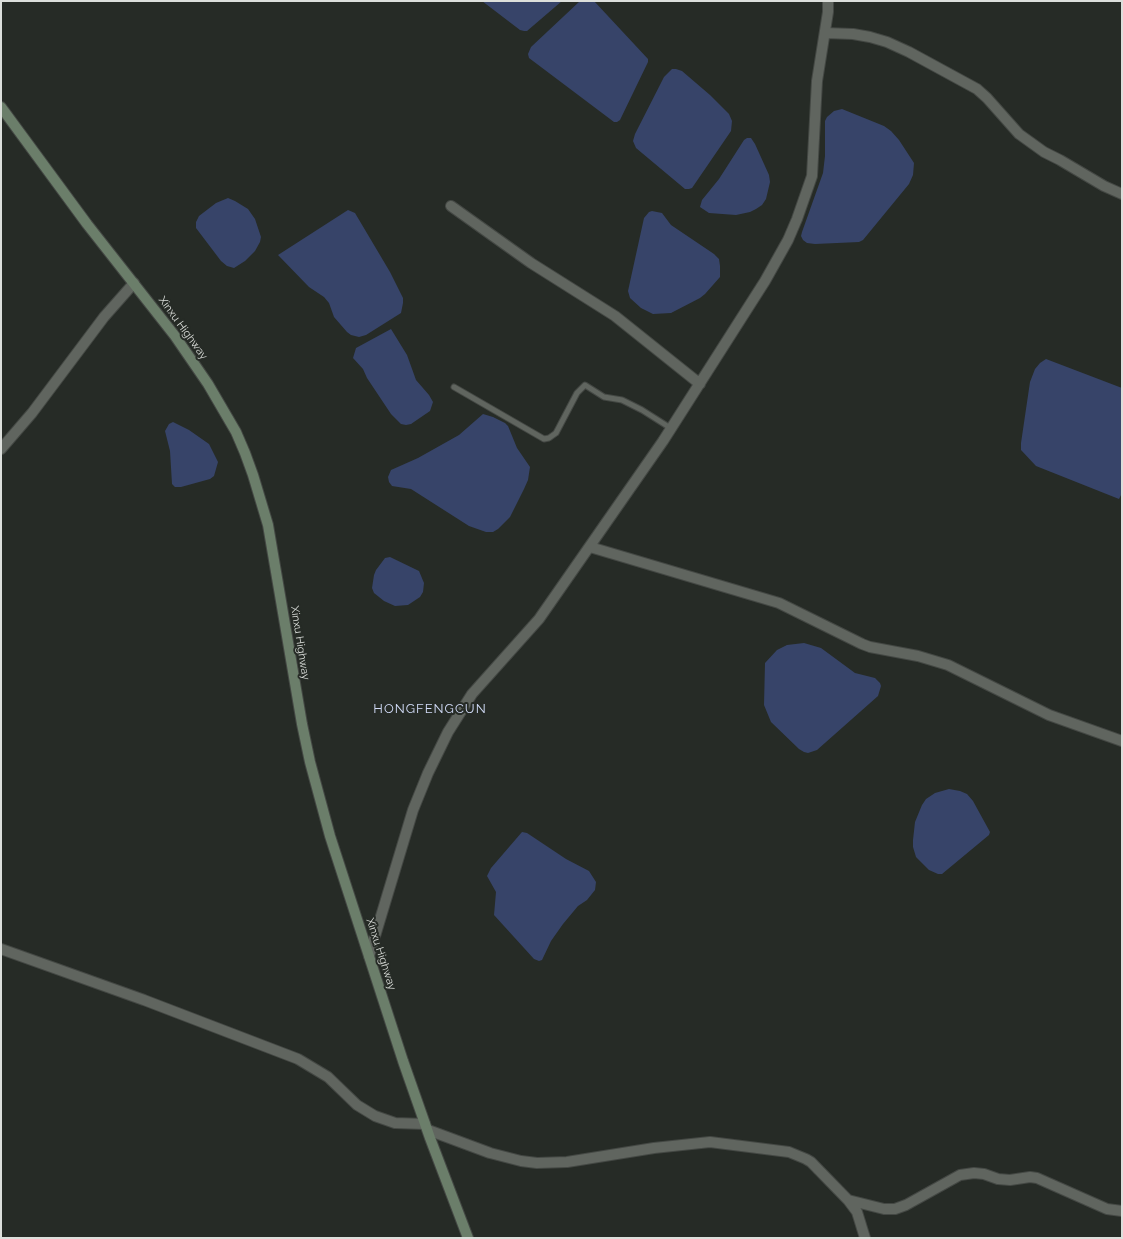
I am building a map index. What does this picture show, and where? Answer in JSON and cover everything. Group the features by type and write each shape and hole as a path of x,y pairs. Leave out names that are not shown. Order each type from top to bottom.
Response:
{"main road":[{"name":"Xinxu Highway","path":"1,107 87,224 175,336 208,384 236,432 253,475 268,525 294,686 310,762 330,836 426,1127 468,1238"}],"street":[{"path":"369,956 413,810 428,772 448,732 472,694 539,619 590,547 672,429 778,261 797,219 812,176 817,81 828,12 828,1"},
{"path":"825,33 853,34 870,38 898,47 922,59 977,89 1020,134 1044,152 1104,186 1122,194"},
{"path":"451,206 531,263 615,316 700,384"},
{"path":"1,449 36,408 104,317 134,283"},
{"path":"590,547 779,603 862,644 870,647 918,656 948,665 1049,715 1122,741"},
{"path":"1,949 144,1000 298,1059 328,1077 357,1105 375,1116 394,1123 426,1127 490,1154 537,1163 567,1162 654,1148 710,1142 789,1152 811,1162 848,1200 857,1212 865,1238"},
{"path":"848,1200 884,1210 895,1209 906,1205 960,1175 974,1173 984,1174 998,1179 1010,1180 1030,1177 1037,1178 1097,1205 1120,1212"}],"lane":[{"path":"454,387 544,439 549,438 556,433 577,393 584,385 604,397 622,400 642,410 672,429"}],"water":[{"path":"482,1 562,1 527,31 524,31 520,30"},
{"path":"580,1 594,1 648,59 648,62 620,120 617,122 614,122 529,58 528,54 531,47"},
{"path":"672,69 682,71 710,95 729,114 732,121 731,131 692,188 689,189 685,189 636,148 633,141 635,134 664,77"},
{"path":"842,109 884,126 891,131 899,140 914,163 913,175 909,184 863,240 859,242 807,243 801,236 823,173 825,156 825,121 834,111"},
{"path":"751,138 755,144 769,175 770,182 766,199 762,205 750,212 736,215 709,213 700,207 702,200 719,179 744,140"},
{"path":"228,198 248,209 255,219 261,237 255,251 245,261 234,268 227,266 221,261 196,228 196,222 199,216 216,203"},
{"path":"348,210 355,213 390,272 403,298 401,313 366,335 359,337 351,335 347,332 334,317 329,303 324,297 309,287 278,255"},
{"path":"652,211 662,213 671,225 719,259 720,277 705,294 671,313 653,314 641,308 630,298 628,291 644,218 649,212"},
{"path":"391,329 407,355 416,380 433,402 430,411 411,424 406,425 401,424 391,414 367,378 363,369 353,358 356,348"},
{"path":"1046,359 1122,388 1122,493 1119,499 1036,466 1021,450 1030,382 1035,369"},
{"path":"483,414 493,417 508,426 517,448 530,467 528,480 510,517 493,532 486,532 469,526 411,489 392,486 388,477 391,470 418,458 459,435"},
{"path":"173,422 189,430 209,444 218,462 214,476 210,479 181,487 175,487 172,484 170,451 165,431 169,424"},
{"path":"390,557 419,571 424,583 423,592 420,597 408,605 395,606 384,601 374,593 372,588 376,570 385,558"},
{"path":"804,643 821,648 855,673 875,678 881,686 878,696 817,750 808,753 799,749 771,722 764,705 765,663 777,650 787,645"},
{"path":"949,789 967,794 973,801 990,832 989,835 942,874 938,874 929,870 916,857 913,847 915,822 926,799 935,793"},
{"path":"522,832 527,833 566,859 589,871 596,882 595,890 587,900 578,906 563,924 551,941 542,960 539,961 534,959 494,915 496,892 487,876 491,868"}],"district":[{"name":"HONGFENGCUN","path":"430,709"}]}
